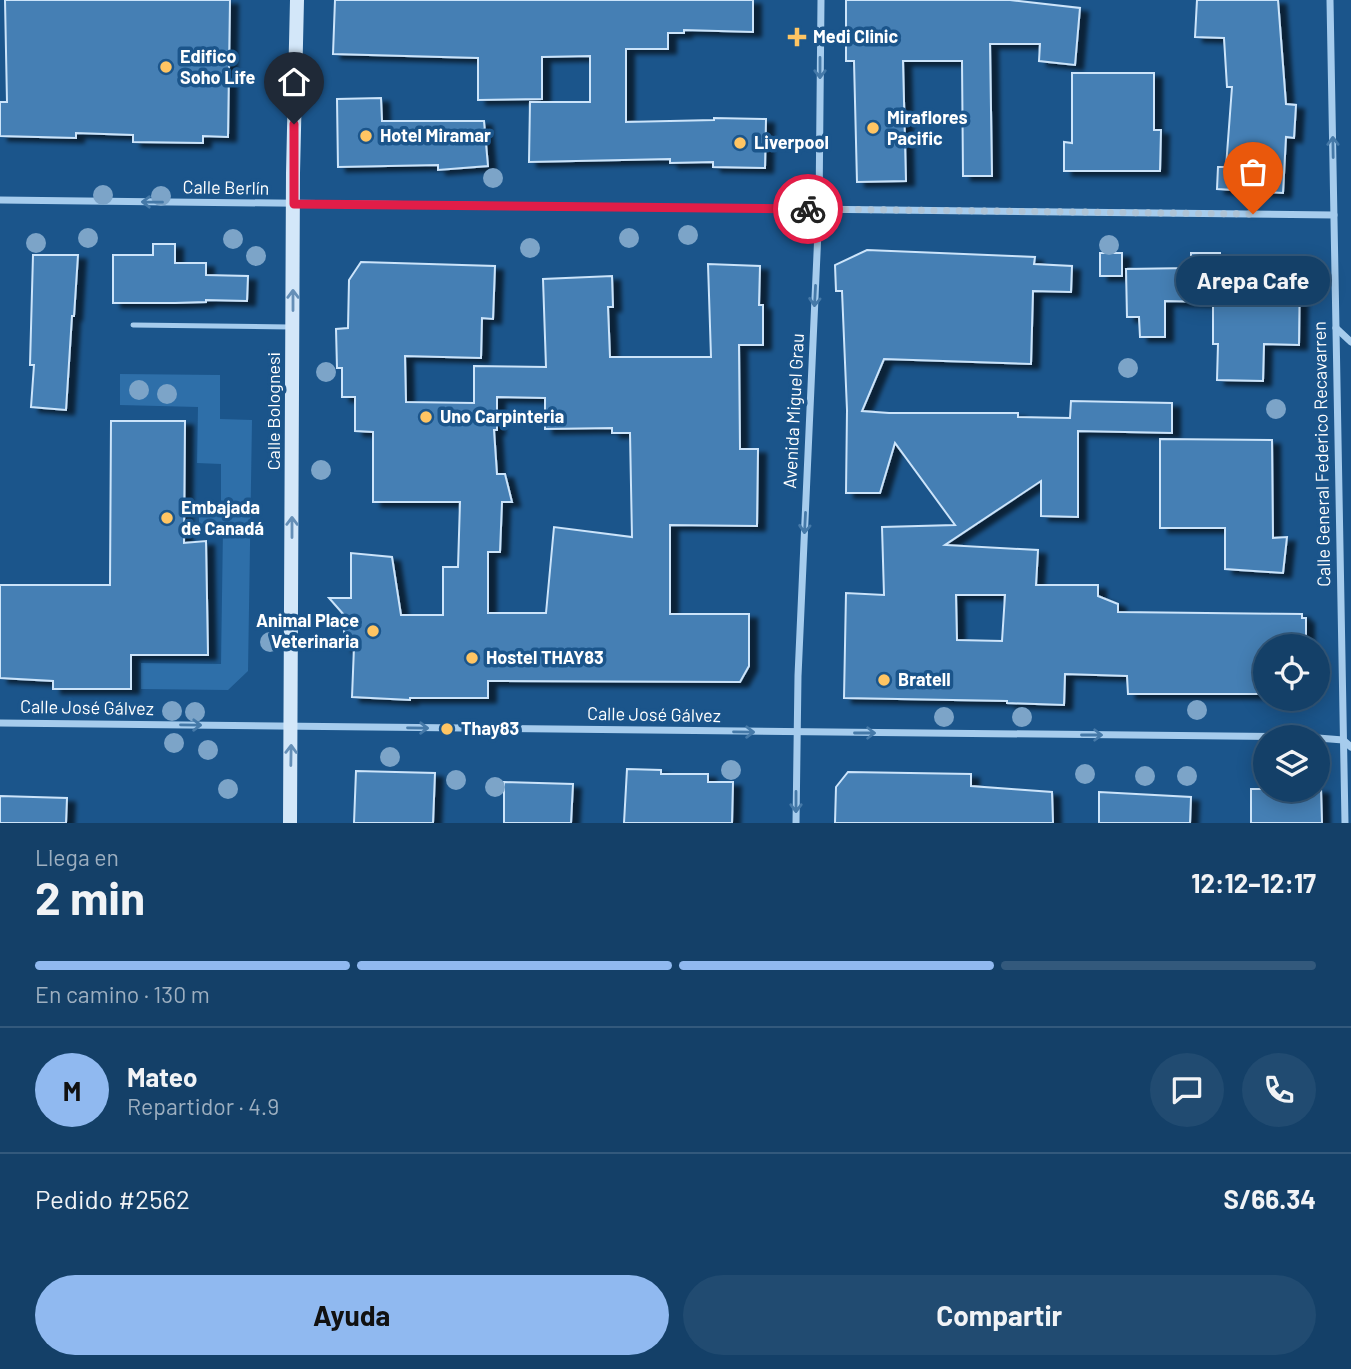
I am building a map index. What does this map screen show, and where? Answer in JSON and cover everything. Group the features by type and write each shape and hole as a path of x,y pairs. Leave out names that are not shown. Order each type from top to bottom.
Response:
{"main road":[{"name":"Calle Bolognesi","path":"290,823 297,0"}],"street":[{"name":"Avenida Miguel Grau","path":"796,823 797,733 819,209 821,0"},
{"name":"Calle General Federico Recavarren","path":"1330,0 1345,823"},
{"name":"Calle Berlín","path":"0,200 1334,215"},
{"path":"1336,328 1351,342"},
{"name":"Calle José Gálvez","path":"0,723 1253,737"},
{"path":"1330,739 1343,740 1351,747"}],"lane":[{"path":"133,325 293,327"}],"shaded area":[{"path":"120,374 220,375 220,419 252,420 248,671 228,690 141,689 141,663 221,664 223,528 199,528 199,502 221,502 221,464 197,463 198,407 120,405"}],"building":[{"path":"5,0 230,0 228,137 203,136 203,143 133,142 133,135 76,133 76,138 0,136 0,102 7,102"},
{"path":"335,0 753,0 753,32 684,30 684,33 668,33 668,49 626,49 626,122 714,118 766,119 765,168 713,167 713,162 670,163 670,159 529,162 530,102 590,102 590,56 542,57 542,99 478,100 478,58 333,54"},
{"path":"846,0 1010,0 1080,8 1075,65 1039,61 1040,44 990,44 992,176 963,176 962,61 903,61 906,181 857,182 854,61 846,61"},
{"path":"1197,0 1278,0 1286,104 1296,105 1294,138 1286,137 1283,193 1217,189 1218,167 1226,167 1232,87 1227,87 1224,38 1195,37"},
{"path":"1072,73 1154,73 1154,130 1161,130 1160,171 1064,171 1064,142 1072,143"},
{"path":"381,98 382,121 484,121 488,166 438,170 438,165 338,167 337,99"},
{"path":"153,244 175,244 175,263 206,263 206,275 248,276 247,301 113,303 113,255 153,255"},
{"path":"867,250 1035,257 1034,264 1072,266 1071,292 1033,291 1031,364 884,359 862,411 1018,413 1018,417 1070,418 1071,401 1172,403 1172,433 1078,431 1078,517 1041,516 1041,481 945,545 1038,550 1036,585 1098,585 1098,596 1118,604 1118,612 1302,614 1302,618 1306,618 1306,634 1253,634 1253,694 1128,694 1127,676 1065,674 1064,705 1007,701 844,698 846,593 884,595 882,527 955,525 895,443 880,493 846,493 847,410 842,291 836,291 835,265","holes":["956,595 1005,595 1002,641 957,640"]},
{"path":"1100,253 1122,253 1122,276 1100,276"},
{"path":"1191,253 1220,253 1220,264 1300,265 1299,345 1264,344 1263,381 1217,380 1218,344 1213,344 1213,302 1165,301 1165,337 1140,337 1139,317 1127,317 1126,269 1191,268"},
{"path":"33,255 78,255 66,410 31,407 34,365 30,365"},
{"path":"361,262 495,266 493,319 482,318 481,358 405,356 406,402 474,403 474,366 546,367 543,279 612,276 613,307 608,307 610,357 711,357 708,264 760,266 759,305 763,305 763,345 739,345 740,449 758,449 757,526 670,525 670,614 749,614 749,666 740,682 488,681 488,698 410,700 352,697 354,647 344,647 344,615 329,598 351,598 351,553 392,557 401,615 443,615 443,567 458,567 460,502 373,502 373,432 355,431 355,397 342,397 342,368 337,368 336,329 348,328 349,280","holes":["497,397 545,398 545,429 612,428 612,433 630,433 632,537 554,527 546,613 488,613 488,552 500,552 502,502 512,502 505,474 497,474 494,430 497,430"]},
{"path":"111,421 185,421 184,543 206,541 208,655 131,655 131,689 53,689 53,681 0,678 0,585 110,585"},
{"path":"1160,439 1272,440 1273,538 1287,537 1283,573 1225,569 1225,528 1160,528"},
{"path":"627,769 661,770 661,774 708,774 708,782 733,782 732,823 624,823"},
{"path":"356,771 435,773 433,823 354,823"},
{"path":"848,772 971,774 971,786 1052,792 1053,823 835,823 836,787"},
{"path":"504,782 573,784 571,823 504,823"},
{"path":"1251,789 1253,802 1321,802 1322,823 1251,823"},
{"path":"1099,792 1191,797 1190,823 1099,823"},
{"path":"0,796 67,798 66,823 0,823"}],"way so far":[{"path":"808,209 1253,214"}],"place":[{"name":"Medi Clinic","path":"797,37"},
{"name":"Edifico Soho Life","path":"166,67"},
{"name":"Miraflores Pacific","path":"873,128"},
{"name":"Hotel Miramar","path":"366,136"},
{"name":"Liverpool","path":"740,143"},
{"name":"Arepa Cafe","path":"1253,214"},
{"name":"Uno Carpinteria","path":"426,417"},
{"name":"Embajada de Canadá","path":"167,518"},
{"name":"Animal Place Veterinaria","path":"373,631"},
{"name":"Hostel THAY83","path":"472,658"},
{"name":"Bratell","path":"884,680"},
{"name":"Thay83","path":"447,729"}],"route":[{"path":"294,124 294,204 808,209"}]}
